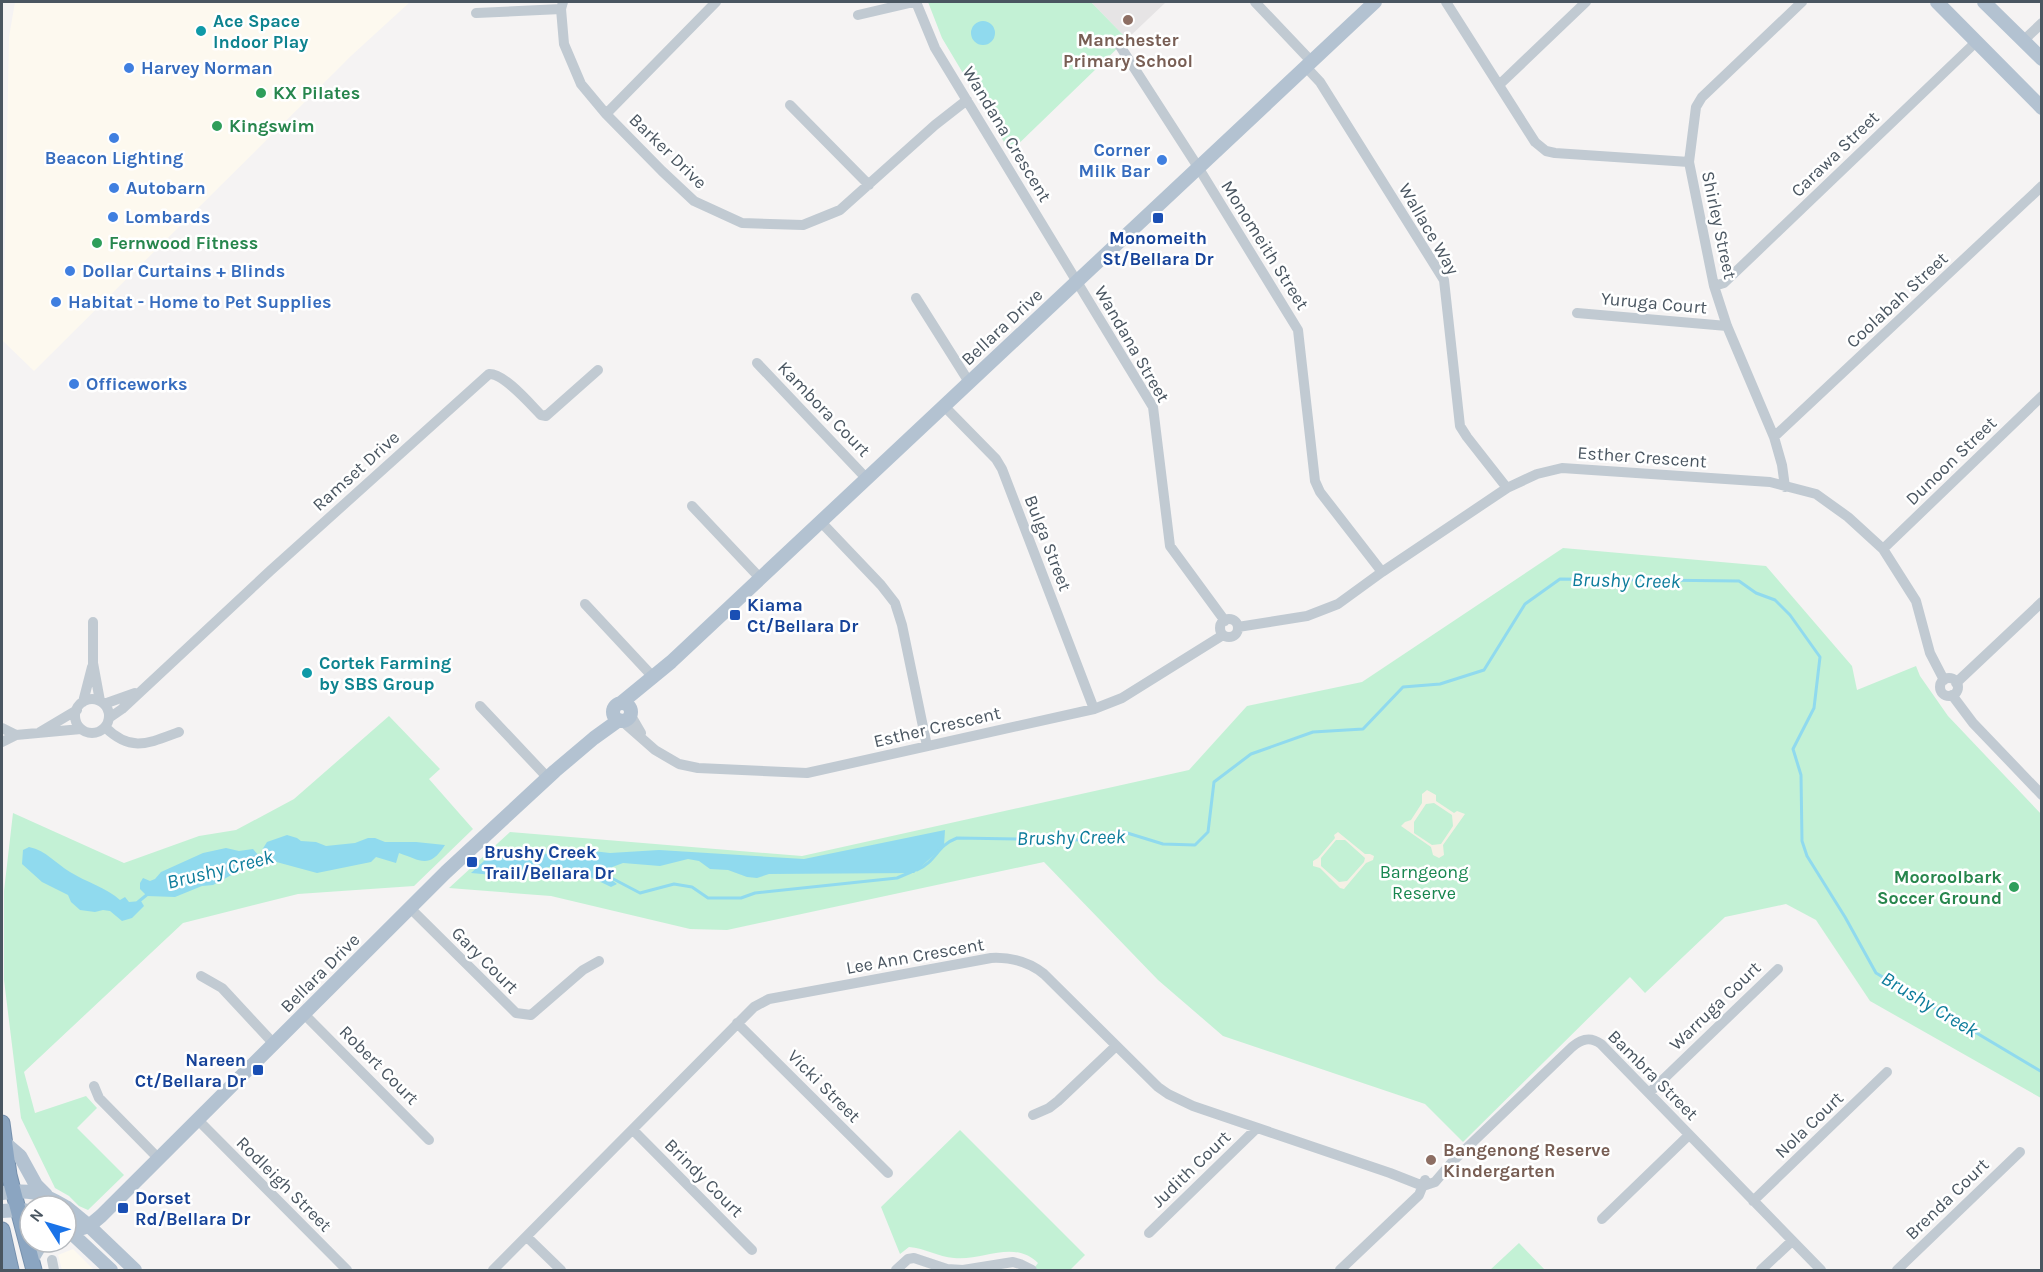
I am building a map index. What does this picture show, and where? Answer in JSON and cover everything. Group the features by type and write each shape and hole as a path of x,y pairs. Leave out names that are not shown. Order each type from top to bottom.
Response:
{"highway":[{"path":"2,1123 9,1175 8,1192 18,1203"},
{"path":"2,1230 10,1270"}],"main road":[{"name":"Bellara Drive","path":"78,1229 89,1226 159,1159 446,872 622,713 654,678 1375,2"},
{"path":"1937,2 2042,108"},
{"path":"1984,2 2042,59"},
{"path":"5,1143 20,1156 36,1185 45,1194"},
{"path":"8,1192 31,1191 42,1194"},
{"path":"2,1211 18,1210"},
{"path":"78,1217 135,1270"},
{"path":"78,1240 107,1267 115,1250"}],"street":[{"path":"606,114 716,2"},
{"path":"858,15 915,2"},
{"name":"Wandana Crescent","path":"915,2 935,48 1077,281"},
{"name":"Wallace Way","path":"1255,2 1308,64 1444,280 1460,426 1507,488"},
{"path":"1446,2 1535,142 1546,151 1689,162"},
{"path":"1499,85 1586,2"},
{"name":"Shirley Street","path":"1785,487 1774,437 1727,326 1714,286 1689,162 1696,107 1702,97 1802,2"},
{"path":"476,13 562,5"},
{"name":"Barker Drive","path":"562,5 564,44 581,84 606,114 694,201 742,223 803,225 840,210 935,125 967,100"},
{"path":"2023,41 2042,23"},
{"name":"Carawa Street","path":"1714,286 1724,284 1976,42"},
{"name":"Monomeith Street","path":"1120,46 1198,167 1298,330 1315,482 1320,492 1382,572"},
{"path":"790,105 869,184"},
{"name":"Coolabah Street","path":"1774,437 2042,186"},
{"name":"Wandana Street","path":"1077,281 1153,407 1170,546 1225,621"},
{"path":"916,298 969,382"},
{"name":"Yuruga Court","path":"1577,313 1727,326"},
{"name":"Kambora Court","path":"757,363 867,478"},
{"name":"Ramset Drive","path":"107,722 489,374 505,380 541,415 546,416 598,369"},
{"name":"Dunoon Street","path":"1883,549 2042,396"},
{"name":"Bulga Street","path":"944,406 996,459 1002,469 1094,709"},
{"name":"Esther Crescent","path":"1238,627 1307,616 1338,604 1507,488 1537,474 1562,468 1770,482 1816,494 1848,516 1883,549 1916,601 1930,653 1944,680"},
{"path":"692,506 760,578"},
{"path":"821,522 881,585 895,603 902,625 927,746"},
{"path":"1956,683 2042,602"},
{"path":"585,604 654,678"},
{"path":"1233,620 1238,627 1233,636 1223,635 1220,627 1225,621 1233,620"},
{"path":"93,622 93,663 107,722 116,738 128,743 146,744 179,732"},
{"name":"Esther Crescent","path":"622,713 646,741 669,759 688,766 807,773 1094,709 1122,698 1223,635"},
{"path":"81,729 76,720 93,663"},
{"path":"1952,679 1956,683 1957,691 1952,695 1944,695 1940,691 1940,685 1944,680 1952,679"},
{"name":"Ramset Drive","path":"102,703 141,691"},
{"path":"1952,695 1974,723 2042,795"},
{"path":"37,734 92,699 102,703"},
{"path":"480,706 548,778"},
{"path":"2,741 16,735 81,729 96,732 107,722"},
{"path":"2,728 16,735"},
{"name":"Gary Court","path":"410,908 516,1013 531,1014 583,970 599,961"},
{"name":"Lee Ann Crescent","path":"492,1270 754,1006 769,999 991,958 1027,963 1038,969 1158,1087 1168,1094 1192,1106 1424,1183"},
{"name":"Warruga Court","path":"1648,1092 1778,969"},
{"path":"201,976 222,988 274,1044"},
{"name":"Robert Court","path":"304,1014 429,1140"},
{"name":"Vicki Street","path":"737,1023 888,1173"},
{"name":"Bambra Street","path":"1340,1270 1419,1195 1424,1183 1435,1182 1453,1161 1572,1047 1582,1040 1592,1039 1597,1041 1648,1092 1821,1270"},
{"path":"1033,1115 1058,1101 1116,1046"},
{"name":"Nola Court","path":"1754,1201 1887,1072"},
{"path":"94,1086 99,1098 159,1159"},
{"name":"Rodleigh Street","path":"198,1120 347,1270"},
{"name":"Judith Court","path":"1149,1233 1257,1128"},
{"name":"Brindy Court","path":"633,1130 752,1250"},
{"path":"1602,1219 1689,1135"},
{"name":"Brenda Court","path":"1897,1270 2020,1152"},
{"path":"527,1237 561,1270"},
{"path":"1761,1270 1792,1241"},
{"path":"896,1270 908,1259 914,1258 944,1269 963,1270 1013,1262 1032,1270"}],"shaded area":[{"path":"15,2 410,2 352,55 34,371 3,341 9,37"},
{"name":"Manchester Primary School","path":"1091,2 1166,2 1127,39"},
{"path":"78,1254 94,1270 62,1270 58,1255"}],"green space":[{"path":"928,2 1091,2 1127,39 1010,152 942,38"},
{"name":"Barngeong Reserve","path":"1563,548 1766,566 1852,666 1857,690 1916,666 1920,676 1948,716 2041,814 2041,1098 1870,1001 1816,920 1786,904 1725,917 1645,993 1630,977 1463,1142 1425,1104 1223,1036 1158,980 1044,862 727,930 690,929 551,896 449,888 510,832 802,856 1189,770 1247,706 1362,682"},
{"path":"389,716 440,769 429,779 473,829 414,886 298,894 183,923 24,1072 35,1113 86,1096 97,1108 77,1128 124,1175 88,1210 79,1206 78,1194 66,1194 55,1188 21,1118 4,980 4,891 13,813 124,863 199,836 236,830 294,799"},
{"path":"960,1130 1085,1255 1070,1270 1038,1270 1035,1267 1038,1263 1019,1253 1008,1252 954,1258 909,1247 900,1254 881,1207"},
{"path":"1519,1243 1545,1270 1490,1270"}],"sand":[{"path":"1427,790 1436,795 1436,801 1454,813 1457,811 1465,814 1443,845 1444,855 1439,858 1433,855 1431,847 1401,826 1411,820 1422,803 1422,794","holes":["1434,803 1452,815 1453,826 1441,844 1432,845 1414,833 1414,822 1426,804"]},
{"path":"1338,832 1365,854 1374,856 1373,860 1366,863 1344,889 1340,888 1320,868 1313,866 1313,861 1335,838 1334,835","holes":["1336,840 1345,840 1365,858 1347,881 1339,882 1321,866 1321,858"]}],"water":[{"path":"983,21 991,25 995,33 991,41 983,45 975,41 971,33 975,25"},
{"path":"945,830 944,846 914,873 769,874 757,878 728,870 710,869 699,861 688,859 660,866 623,863 607,869 605,875 617,884 611,887 580,872 564,868 549,867 516,877 471,873 497,849 514,853 556,854 558,847 610,853 659,850 804,859"},
{"path":"287,835 301,841 316,842 326,846 355,843 368,838 385,842 445,845 434,858 429,860 419,860 399,853 396,863 376,857 371,862 317,873 263,857 262,850 267,842"},
{"path":"29,847 41,851 70,872 120,900 125,897 129,902 141,901 144,906 132,918 122,921 110,911 80,910 71,902 68,895 42,882 22,864 23,850"},
{"path":"226,848 239,851 253,849 259,856 259,860 213,885 202,886 175,897 147,896 140,889 143,878 150,881 161,872 203,853"}],"waterway":[{"name":"Brushy Creek","path":"917,870 929,862 945,845 957,838 1086,840 1124,832 1163,844 1195,845 1208,832 1214,782 1251,754 1313,732 1363,729 1403,687 1440,684 1484,670 1525,604 1560,579 1739,581 1756,593 1775,600 1790,615 1820,657 1814,708 1793,749 1801,775 1802,841 1807,856 1876,973 2042,1072"},
{"name":"Brushy Creek","path":"602,873 640,893 674,884 692,887 708,898 741,898 755,893 897,878 911,872"},
{"name":"Brushy Creek","path":"138,902 149,893"}],"place":[{"name":"Manchester Primary School","path":"1128,20"},
{"name":"Ace Space Indoor Play","path":"201,31"},
{"name":"Harvey Norman","path":"129,68"},
{"name":"KX Pilates","path":"261,93"},
{"name":"Kingswim","path":"217,126"},
{"name":"Beacon Lighting","path":"114,138"},
{"name":"Corner Milk Bar","path":"1162,160"},
{"name":"Autobarn","path":"114,188"},
{"name":"Lombards","path":"113,217"},
{"name":"Monomeith St/Bellara Dr","path":"1158,218"},
{"name":"Fernwood Fitness","path":"97,243"},
{"name":"Dollar Curtains + Blinds","path":"70,271"},
{"name":"Habitat - Home to Pet Supplies","path":"56,302"},
{"name":"Officeworks","path":"74,384"},
{"name":"Kiama Ct/Bellara Dr","path":"735,615"},
{"name":"Cortek Farming by SBS Group","path":"307,673"},
{"name":"Brushy Creek Trail/Bellara Dr","path":"472,862"},
{"name":"Mooroolbark Soccer Ground","path":"2014,887"},
{"name":"Nareen Ct/Bellara Dr","path":"258,1070"},
{"name":"Bangenong Reserve Kindergarten","path":"1431,1160"},
{"name":"Dorset Rd/Bellara Dr","path":"123,1208"}]}
